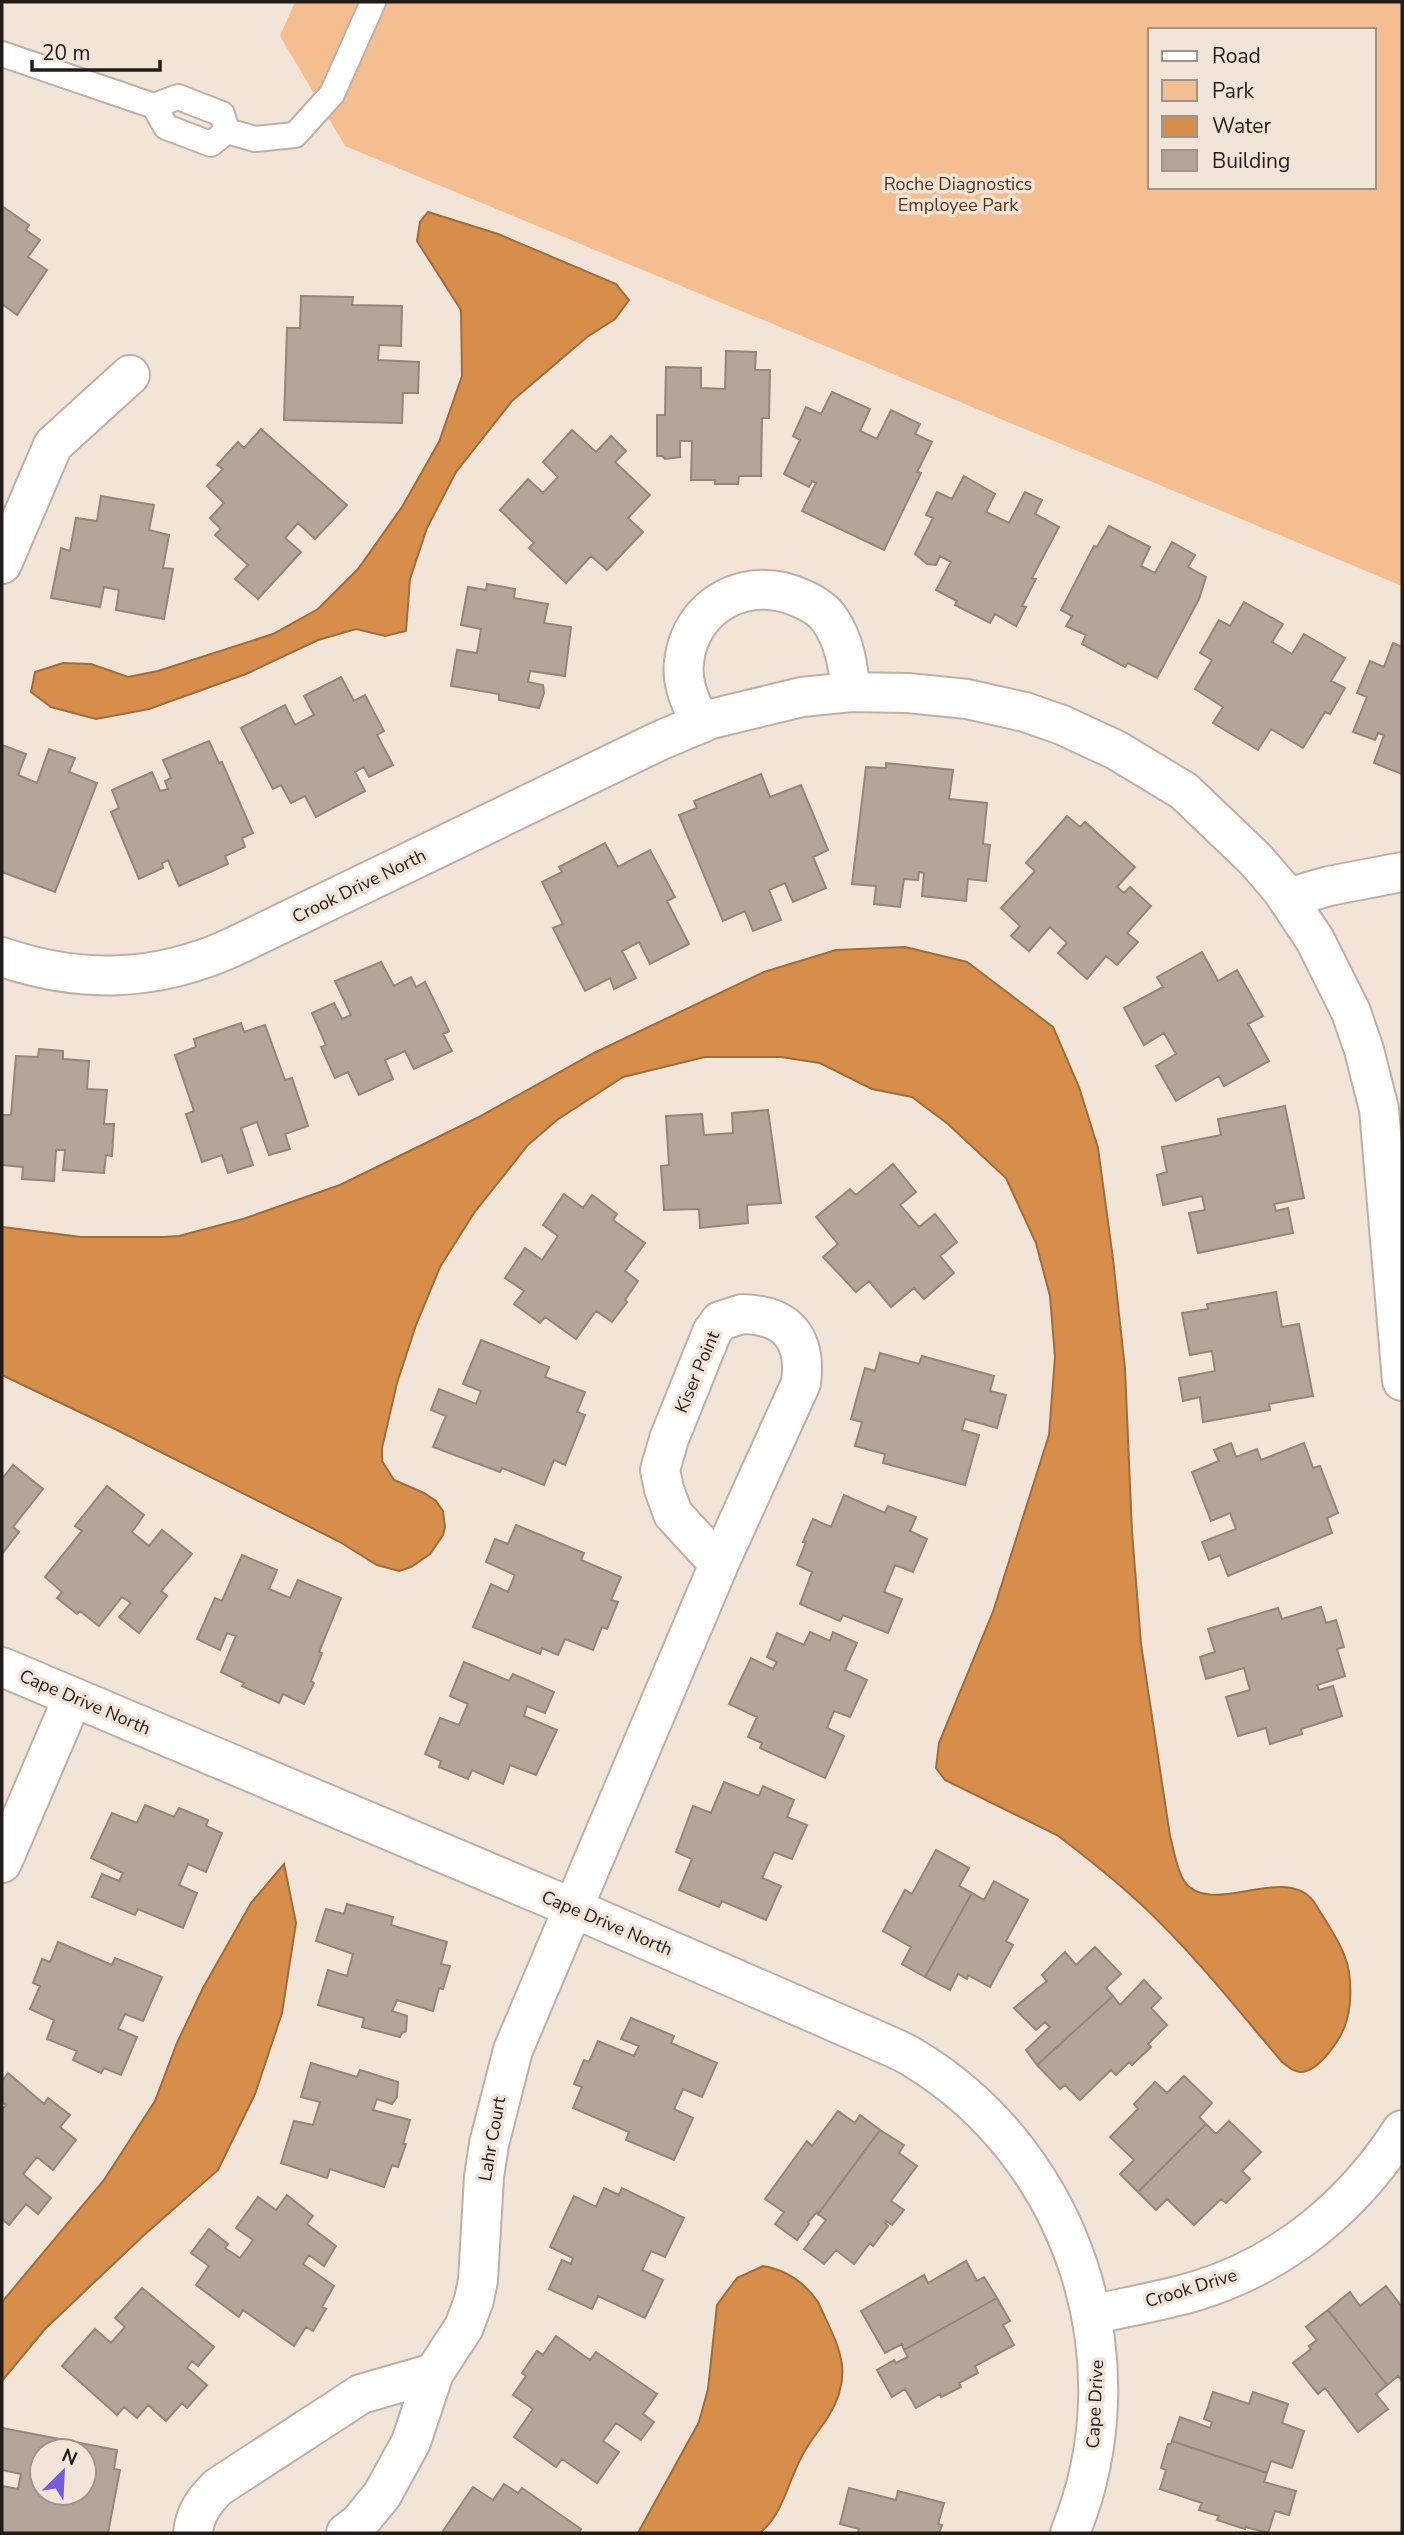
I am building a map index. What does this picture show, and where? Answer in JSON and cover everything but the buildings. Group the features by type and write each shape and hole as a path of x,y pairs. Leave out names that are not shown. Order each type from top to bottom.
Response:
{"street":[{"path":"2,564 53,445 130,374"},
{"path":"700,724 685,690 684,661 689,642 704,617 719,603 737,593 756,588 785,591 815,605 829,618 846,654 851,692"},
{"name":"Crook Drive North","path":"2,957 60,973 99,976 157,972 233,947 700,724 740,711 802,697 851,692 908,693 967,699 1006,706 1062,725 1116,750 1184,791 1255,859 1288,898 1315,940 1351,1012 1394,1155"},
{"path":"1288,898 1329,886 1402,872"},
{"path":"1394,1155 1402,1381"},
{"name":"Kiser Point","path":"573,1908 719,1564 801,1383 803,1370 796,1338 774,1317 742,1314 720,1321 712,1332 669,1438 660,1469 673,1514 719,1564"},
{"name":"Cape Drive North","path":"2,1667 573,1908 913,2057 946,2080 1005,2135 1041,2183 1076,2255 1091,2315"},
{"path":"2,1863 73,1697"},
{"name":"Lahr Court","path":"346,2533 359,2523 382,2495 402,2460 411,2442 434,2373 464,2327 474,2300 478,2280 484,2177 498,2102 518,2035 573,1908"},
{"name":"Crook Drive","path":"1091,2315 1198,2290 1273,2258 1317,2228 1355,2193 1381,2163 1402,2130"},
{"name":"Cape Drive","path":"1070,2533 1085,2488 1097,2430 1097,2353 1091,2315"},
{"path":"193,2533 194,2521 203,2503 218,2487 361,2394 434,2373"}],"lane":[{"path":"2,54 154,106 178,97 222,114 227,131 255,139 295,135 332,94 373,2"}],"green space":[{"name":"Roche Diagnostics Employee Park","path":"295,2 1402,2 1402,586 345,146 280,36"}],"water":[{"path":"428,212 498,234 616,284 629,300 615,319 587,337 512,401 456,472 427,528 410,579 406,631 385,636 356,629 318,640 246,674 149,709 96,719 51,707 31,692 35,672 63,663 91,664 128,677 158,671 273,634 318,609 358,569 402,507 439,442 462,376 461,310 417,241 420,222"},
{"path":"905,947 967,962 1053,1027 1079,1087 1098,1148 1113,1259 1125,1369 1132,1532 1141,1644 1170,1836 1181,1876 1196,1891 1212,1895 1288,1887 1304,1892 1331,1929 1347,1963 1349,2007 1345,2026 1336,2043 1323,2060 1308,2070 1295,2071 1282,2062 1180,1943 1101,1869 1057,1835 945,1780 936,1768 939,1743 993,1612 1049,1435 1055,1357 1050,1296 1036,1243 1006,1178 948,1124 912,1097 872,1089 820,1063 781,1057 705,1057 623,1077 557,1120 528,1145 474,1213 440,1267 416,1325 397,1383 382,1448 382,1461 394,1480 436,1501 443,1511 445,1527 443,1535 430,1554 411,1567 399,1571 377,1565 340,1542 2,1375 2,1227 81,1237 163,1237 179,1236 243,1219 340,1185 477,1118 594,1053 764,972 836,950"},
{"path":"284,1864 296,1923 282,2013 255,2094 218,2170 143,2236 45,2329 2,2381 2,2302 104,2180 155,2101 177,2043 203,1988 251,1903"},
{"path":"763,2266 794,2278 818,2302 841,2359 841,2386 836,2401 796,2468 775,2516 760,2533 638,2533 699,2422 708,2389 717,2305 737,2278"}]}
